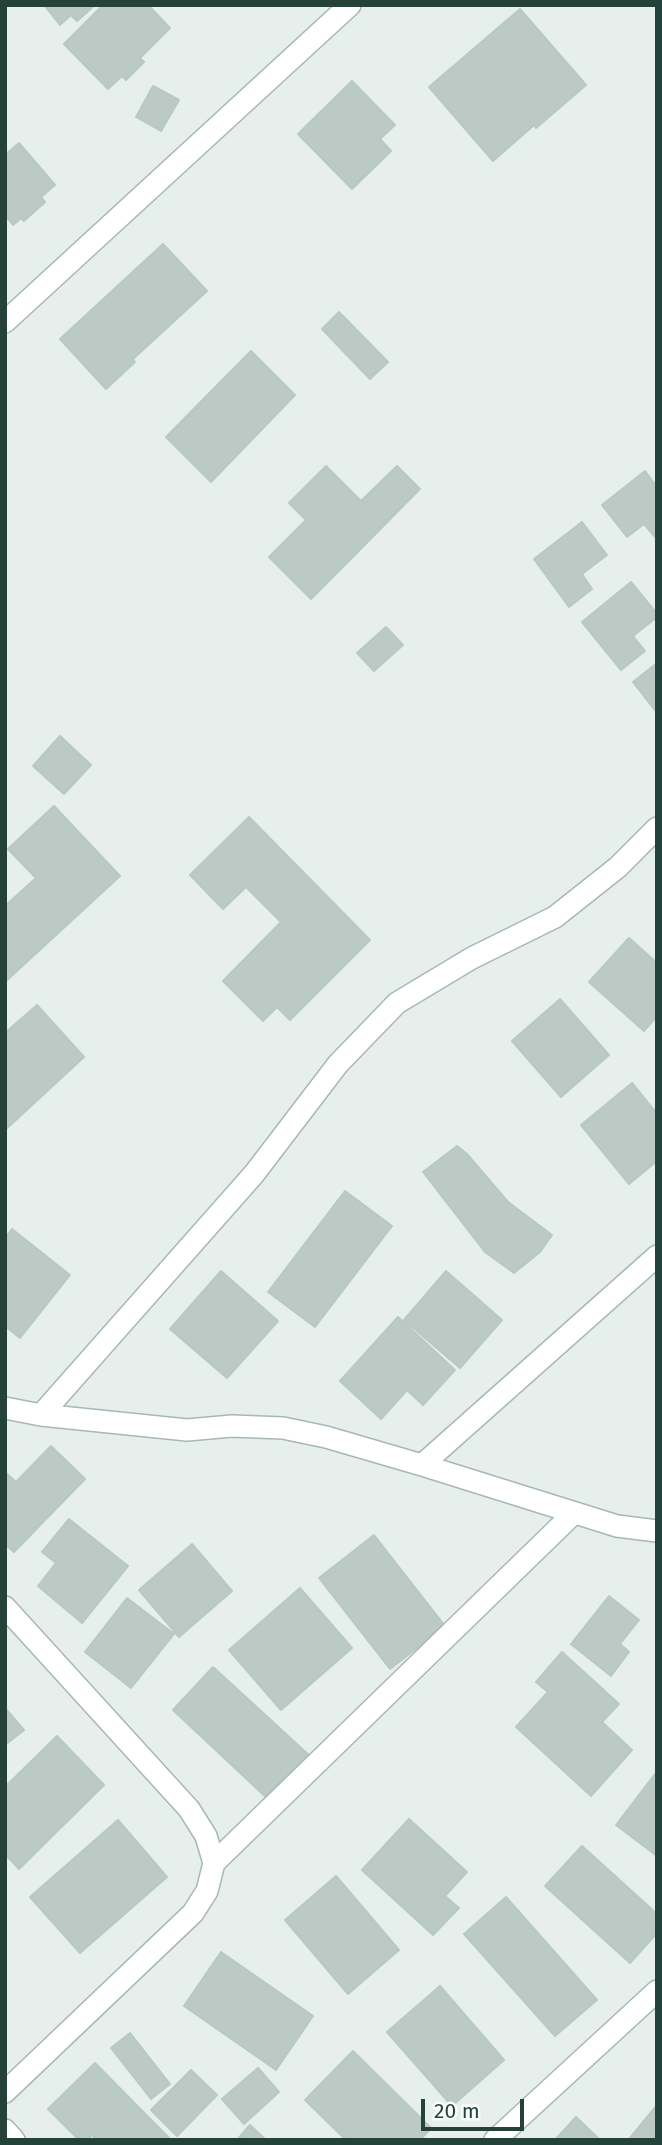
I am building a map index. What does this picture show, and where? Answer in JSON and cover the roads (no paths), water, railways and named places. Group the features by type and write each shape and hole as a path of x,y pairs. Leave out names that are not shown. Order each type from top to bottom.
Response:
{"street":[{"path":"5,322 350,5"},
{"path":"41,1415 254,1174 338,1064 397,1003 472,958 555,917 618,867 657,828"},
{"path":"422,1465 657,1256"},
{"path":"5,1408 41,1415 187,1430 232,1426 283,1428 326,1437 422,1465 573,1514 617,1526 657,1531"},
{"path":"214,1863 573,1514"},
{"path":"5,1607 189,1809 206,1836 214,1863 208,1891 193,1913 5,2092"},
{"path":"495,2140 657,1991"},
{"path":"5,2130 14,2140"}]}
